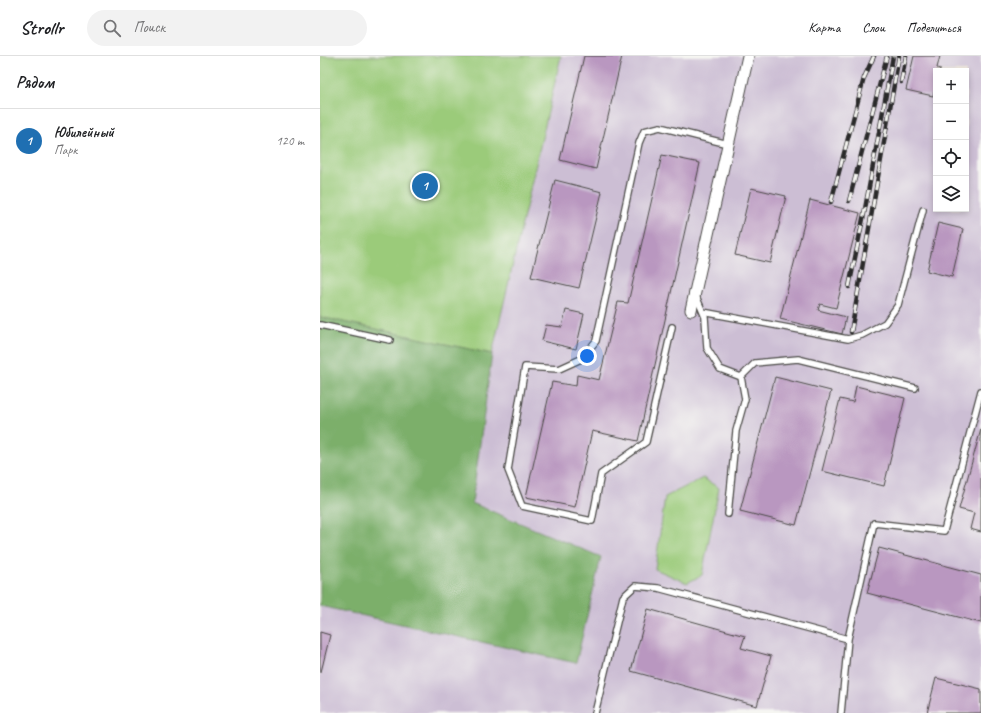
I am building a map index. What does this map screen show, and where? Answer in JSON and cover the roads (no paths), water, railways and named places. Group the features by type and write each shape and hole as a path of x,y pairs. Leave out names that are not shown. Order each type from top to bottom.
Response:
{"street":[{"path":"691,310 748,56"}],"lane":[{"path":"672,327 646,442 601,474 592,521 522,506 508,470 525,367 559,369 581,359 596,340 639,143 644,131 660,127 728,144"},
{"path":"703,312 848,339 862,335 885,323 898,305 924,210"},
{"path":"695,292 705,317 708,348 720,369 741,377"},
{"path":"320,325 390,340"},
{"path":"741,377 755,363 798,359 915,388"},
{"path":"728,514 736,431 745,399 741,377"},
{"path":"841,713 848,639 874,523 944,531 981,391"},
{"path":"595,713 623,598 635,586 658,588 848,639"}],"railway":[{"path":"831,202 864,78 874,56"},
{"path":"849,201 887,56"},
{"path":"849,287 893,56"},
{"path":"851,332 899,56"},
{"path":"901,82 906,56"}],"place":[{"name":"Юбилейный","path":"425,186"}]}
